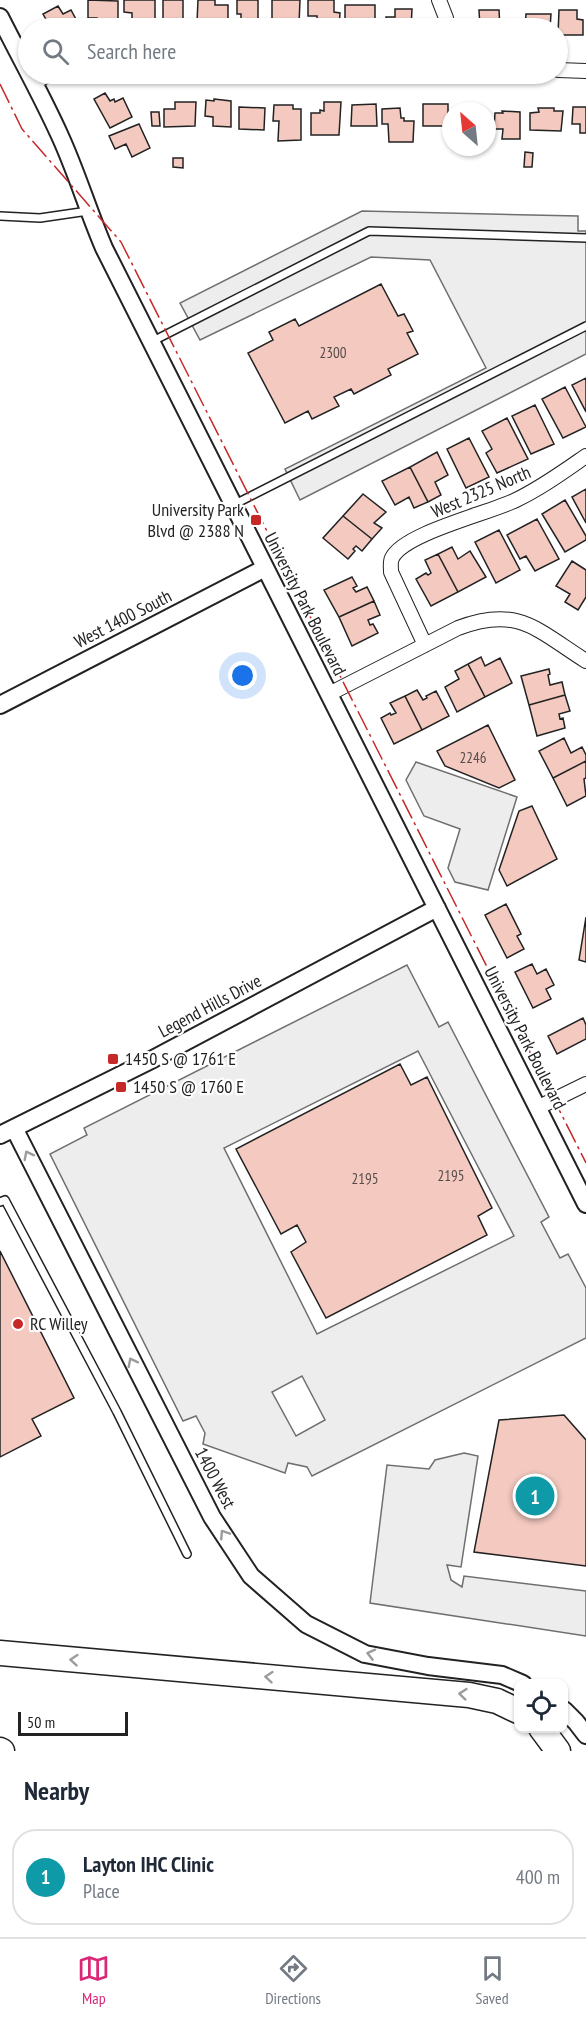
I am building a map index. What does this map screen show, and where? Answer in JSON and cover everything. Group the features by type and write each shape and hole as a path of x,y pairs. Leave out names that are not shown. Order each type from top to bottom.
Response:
{"highway":[{"path":"0,1653 462,1694 497,1701 514,1709"},
{"path":"545,1733 558,1751"}],"street":[{"path":"439,0 446,18"},
{"name":"University Park Boulevard","path":"0,17 18,52"},
{"path":"568,70 586,71"},
{"name":"University Park Boulevard","path":"34,84 60,135 104,248 586,1204"},
{"name":"West 2325 North","path":"425,645 391,572 391,560 399,550 408,543 453,522 514,501 541,487 586,456"},
{"name":"West 1400 South","path":"0,705 265,568"},
{"path":"329,694 477,620 506,619 528,624 586,661"},
{"name":"Legend Hills Drive","path":"7,1132 153,1059 437,908"},
{"path":"538,1107 586,1084"},
{"name":"1400 West","path":"7,1132 212,1517 251,1576 306,1624 365,1654 428,1666 481,1671 514,1680"},
{"path":"568,1715 586,1735"}],"lane":[{"path":"0,216 40,218 88,211"},
{"path":"151,342 369,231 586,238"},
{"path":"233,504 586,326"},
{"path":"0,1203 5,1200 117,1412 187,1554"}],"shaded area":[{"path":"362,211 578,216 578,231 586,231 586,354 300,500 285,469 486,368 430,260 371,257 200,340 180,303"},
{"path":"416,762 517,797 488,890 455,882 448,868 460,829 424,816 406,780"},
{"path":"407,965 439,1027 448,1022 549,1217 541,1222 560,1258 568,1254 586,1288 586,1338 312,1476 307,1467 288,1463 285,1473 203,1444 205,1433 196,1416 183,1421 50,1154 87,1135 84,1128","holes":["418,1051 514,1236 317,1334 224,1148","302,1376 325,1420 296,1436 272,1392"]},
{"path":"464,1453 478,1456 461,1567 447,1565 451,1580 462,1587 464,1576 586,1591 586,1636 370,1603 387,1465 429,1469 435,1460"}],"building":[{"path":"88,0 118,1 118,18 88,18"},
{"path":"124,0 155,0 155,18 132,18 132,13 124,12"},
{"path":"163,0 183,0 183,18 163,18"},
{"path":"198,0 215,0 215,5 228,5 228,18 197,18"},
{"path":"237,0 258,0 258,18 241,18 241,14 237,14"},
{"path":"272,0 300,0 299,18 272,18"},
{"path":"308,0 334,0 334,12 340,13 340,18 308,16"},
{"path":"345,5 375,5 375,18 345,18"},
{"path":"58,6 63,14 71,10 75,18 45,18 43,14"},
{"path":"395,9 412,9 412,18 386,18 395,17"},
{"path":"479,10 499,10 499,18 479,18"},
{"path":"559,10 577,10 577,19 583,20 583,35 568,35 568,18 559,18"},
{"path":"526,14 551,14 551,18 526,18"},
{"path":"105,93 110,101 114,99 115,102 123,98 132,117 110,128 94,99"},
{"path":"214,99 231,101 231,127 213,126 213,117 205,116 206,100 214,101"},
{"path":"175,102 196,102 195,126 164,127 164,109 175,109"},
{"path":"324,102 341,102 339,135 311,135 311,113 324,111"},
{"path":"376,104 377,126 351,126 352,105"},
{"path":"423,104 442,104 442,126 423,126"},
{"path":"274,105 293,105 293,109 301,109 301,140 278,141 279,121 273,121"},
{"path":"239,107 265,108 264,130 239,129"},
{"path":"573,107 586,107 586,133 580,133 580,124 572,124"},
{"path":"400,108 401,118 404,118 404,121 414,121 413,142 389,142 388,124 382,124 382,109"},
{"path":"538,108 554,108 554,111 563,111 561,131 530,130 530,113 539,112"},
{"path":"502,111 520,112 520,139 502,139 503,129 496,129 496,113 503,113"},
{"path":"151,112 159,112 160,126 152,126"},
{"path":"139,124 150,148 132,157 126,144 115,149 109,136"},
{"path":"525,152 533,153 532,167 524,167"},
{"path":"173,158 183,158 183,168 173,167"},
{"path":"381,284 398,316 404,314 413,331 407,333 418,354 388,369 391,375 354,394 351,389 334,397 339,406 312,419 308,411 285,423 248,353 273,340 269,332 295,319 299,326"},
{"path":"586,378 586,412 572,385"},
{"path":"565,387 586,427 563,438 542,399"},
{"path":"535,405 554,444 531,454 512,416"},
{"path":"507,418 528,459 497,473 486,453 492,449 482,431"},
{"path":"469,438 489,477 466,488 447,449"},
{"path":"437,452 448,475 435,482 441,495 428,502 410,467"},
{"path":"410,467 428,502 414,508 409,497 395,505 382,481"},
{"path":"586,489 586,523 572,497"},
{"path":"363,494 386,512 374,523 382,528 372,539 343,516"},
{"path":"565,500 586,536 586,540 565,552 542,514"},
{"path":"343,516 372,539 362,551 356,546 348,559 323,538"},
{"path":"537,519 559,559 535,571 526,556 520,559 507,535"},
{"path":"499,530 520,570 496,583 475,542"},
{"path":"452,547 458,559 470,551 486,577 458,592 438,554"},
{"path":"438,554 458,592 431,606 416,579 426,573 428,575 431,573 425,560"},
{"path":"572,561 586,570 586,597 578,610 565,602 570,594 556,586"},
{"path":"352,577 357,586 353,588 356,592 367,587 374,601 339,617 324,590"},
{"path":"374,601 380,615 368,620 378,633 352,646 339,617"},
{"path":"481,657 485,666 500,658 512,683 485,697 468,664"},
{"path":"468,664 485,697 457,712 445,687 459,679 455,671"},
{"path":"549,669 550,685 562,682 565,695 529,705 521,676"},
{"path":"417,690 423,700 436,691 449,716 422,730 405,696"},
{"path":"565,695 570,711 559,714 560,719 563,718 565,728 537,736 529,705"},
{"path":"405,696 422,730 394,744 381,718 390,713 391,715 396,713 390,703"},
{"path":"488,725 515,780 499,788 445,766 437,751"},
{"path":"564,738 571,753 582,747 586,761 553,778 539,751"},
{"path":"586,761 586,778 584,779 586,796 567,806 553,778"},
{"path":"532,806 557,859 507,886 499,870 519,811"},
{"path":"506,904 521,934 517,936 524,949 507,958 485,915"},
{"path":"586,917 586,962 579,960"},
{"path":"532,964 537,974 546,969 554,985 546,989 551,999 533,1008 515,972"},
{"path":"583,1018 586,1025 586,1039 557,1054 548,1036"},
{"path":"400,1064 411,1085 427,1077 492,1208 478,1216 487,1235 326,1318 291,1252 306,1242 297,1225 281,1234 236,1149"},
{"name":"RC Willey","path":"0,1251 74,1398 32,1419 41,1436 0,1457"},
{"path":"564,1415 586,1440 586,1566 474,1552 499,1420"}],"power":[{"path":"0,84 22,129 121,242 586,1163"}],"place":[{"name":"University Park Blvd @ 2388 N","path":"256,520"},
{"name":"1450 S @ 1761 E","path":"113,1059"},
{"name":"1450 S @ 1760 E","path":"121,1087"},
{"name":"RC Willey","path":"18,1324"},
{"name":"Layton IHC Clinic","path":"535,1496"}]}
